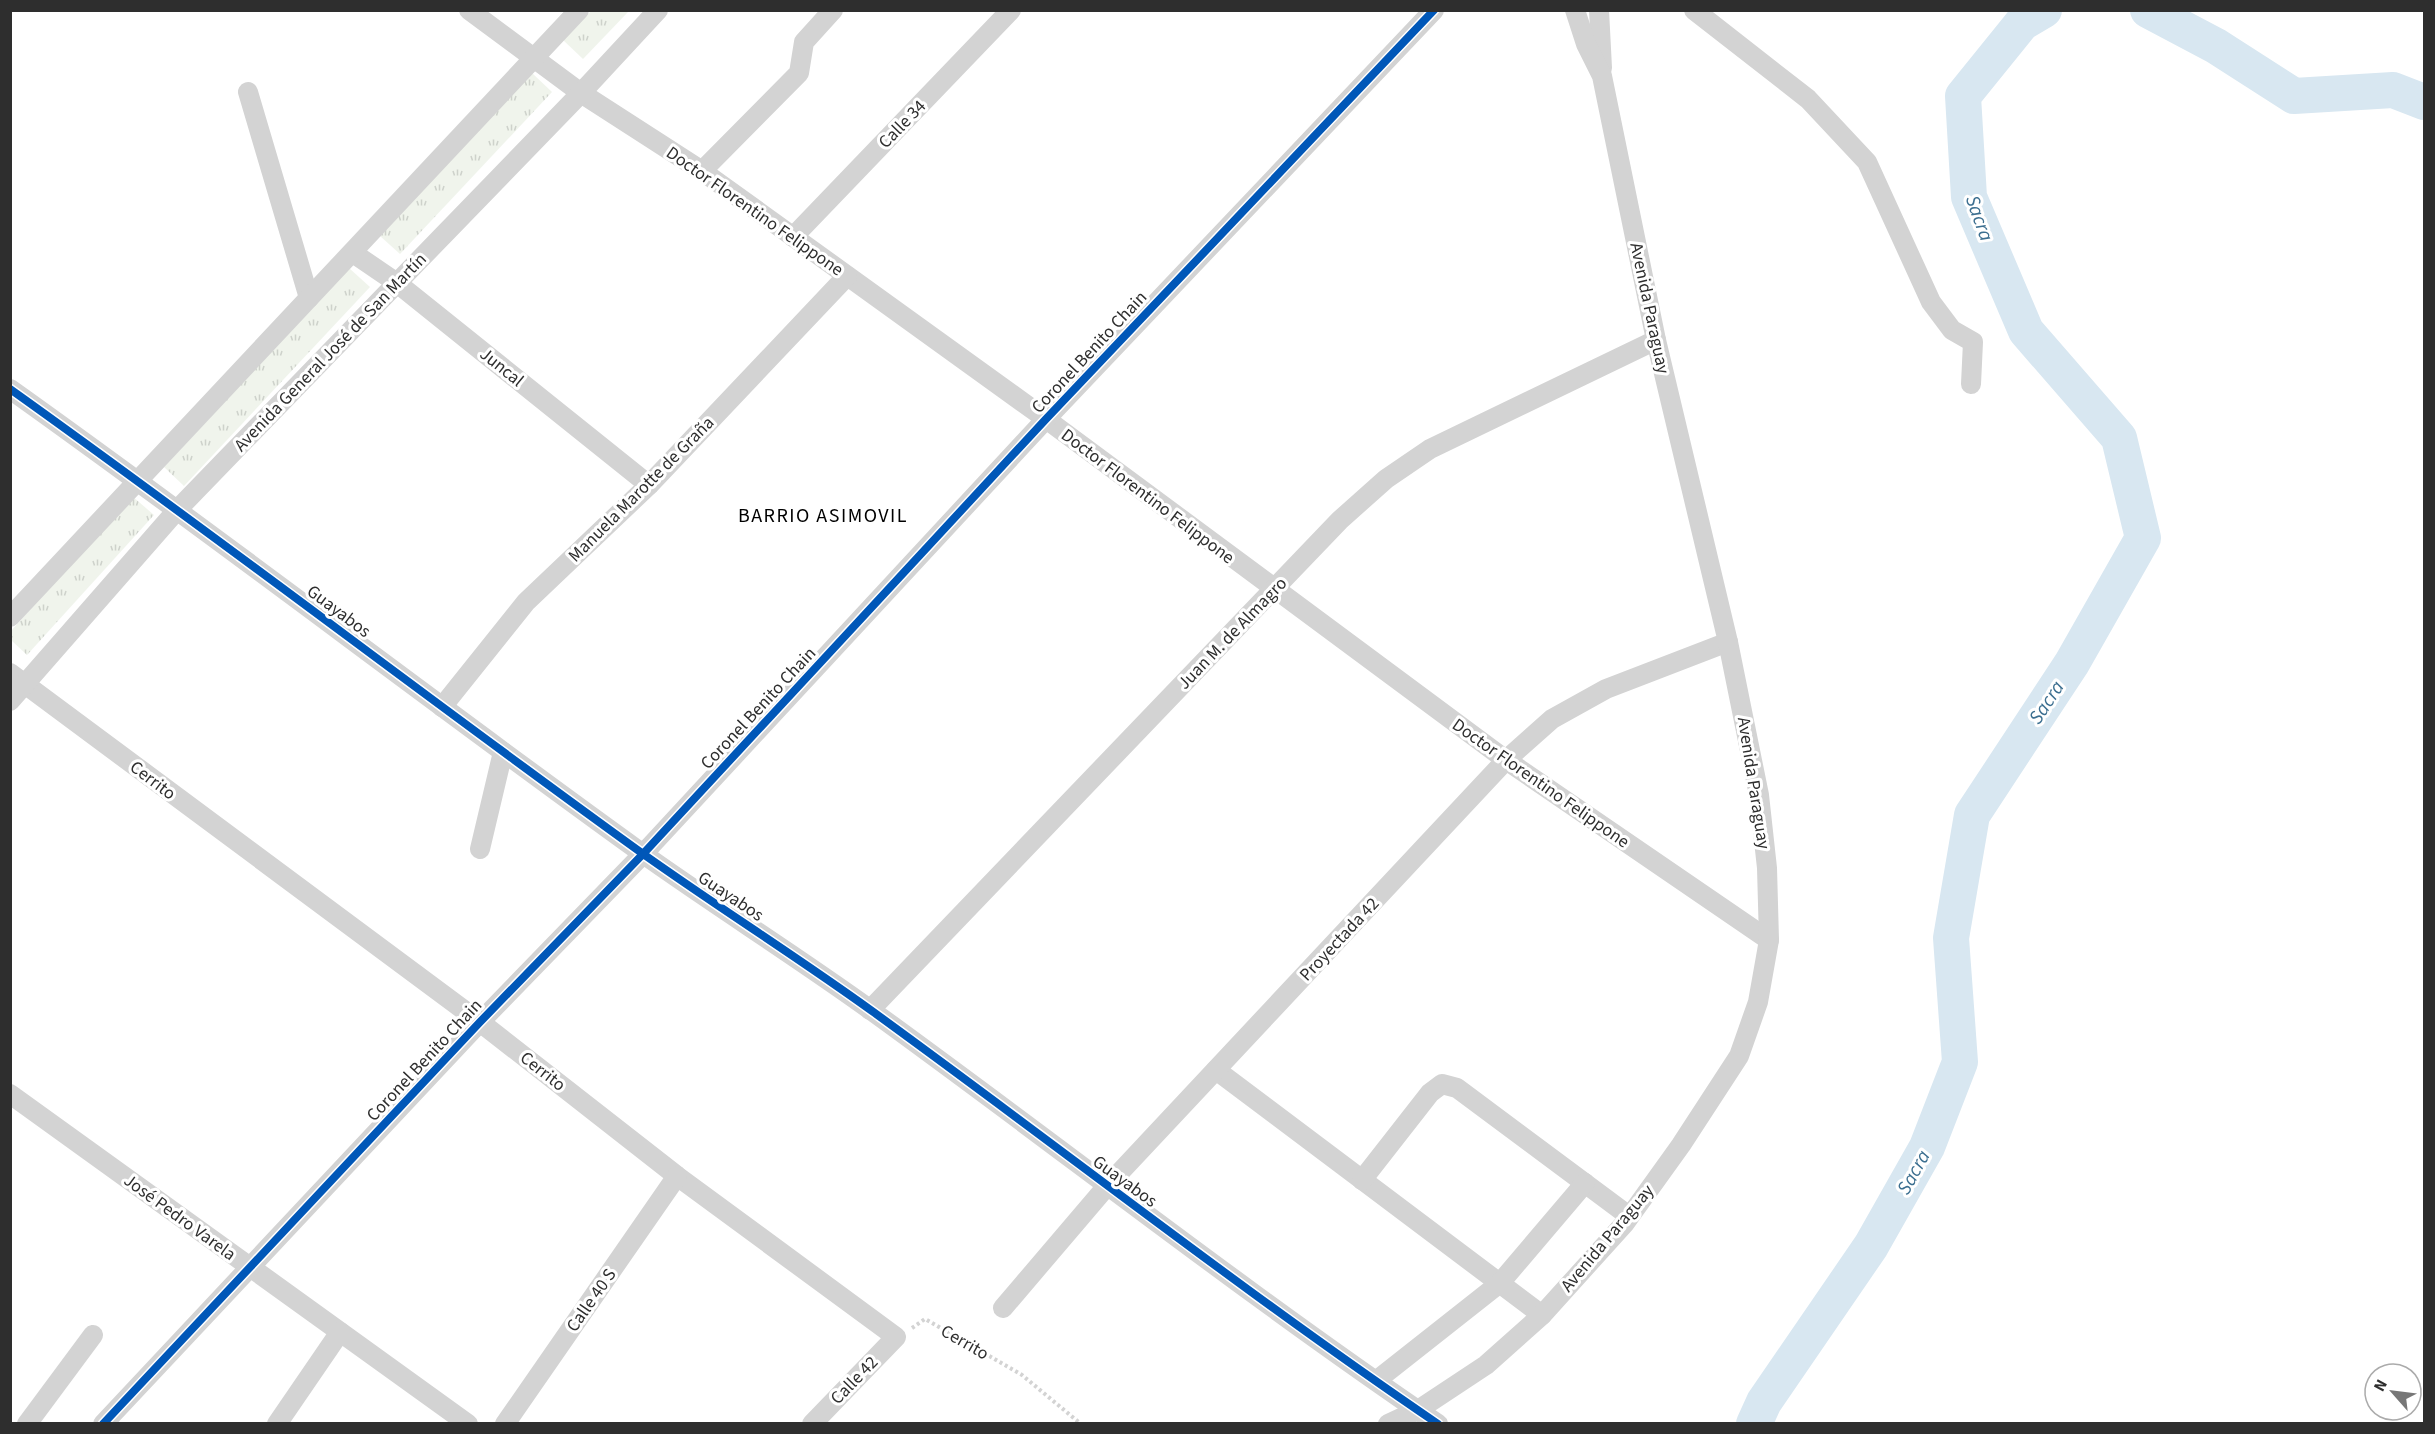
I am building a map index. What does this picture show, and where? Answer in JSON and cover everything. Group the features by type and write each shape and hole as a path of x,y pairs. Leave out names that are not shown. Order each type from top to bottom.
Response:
{"street":[{"name":"Doctor Florentino Felippone","path":"469,10 581,93 702,171 1046,419 1506,760 1769,940"},
{"path":"10,617 579,10"},
{"name":"Avenida General José de San Martín","path":"10,701 18,679 178,509 581,93 658,10"},
{"path":"702,171 798,74 804,42 833,10"},
{"name":"Calle 34","path":"793,237 1011,10"},
{"name":"Coronel Benito Chain","path":"103,1424 480,1022 643,854 1046,419 1434,10"},
{"name":"Avenida Paraguay","path":"1388,1424 1418,1410 1486,1365 1542,1315 1629,1216 1681,1145 1739,1056 1758,1002 1769,940 1767,868 1759,795 1728,642 1656,340 1602,76 1586,44 1575,10"},
{"path":"1599,10 1602,76"},
{"path":"1694,10 1808,99 1867,162 1931,302 1952,330 1972,342 1971,384"},
{"path":"248,92 309,298"},
{"name":"Juncal","path":"352,253 397,283 649,485"},
{"name":"Manuela Marotte de Graña","path":"442,707 526,602 649,485 847,276"},
{"name":"Juan M. de Almagro","path":"870,1010 1340,520 1386,478 1430,449 1656,340"},
{"name":"Guayabos","path":"10,389 178,509 643,854 870,1010 1107,1186 1438,1424"},
{"name":"Proyectada 42","path":"1003,1308 1107,1186 1506,760 1552,719 1606,689 1728,642"},
{"name":"Cerrito","path":"18,679 480,1022 677,1176 896,1337"},
{"path":"480,849 503,752"},
{"path":"1216,1070 1542,1315"},
{"path":"1362,1180 1430,1092 1442,1084 1457,1088 1629,1216"},
{"name":"José Pedro Varela","path":"10,1094 468,1424"},
{"name":"Calle 40 S","path":"505,1424 677,1176"},
{"path":"1377,1380 1500,1283 1585,1183"},
{"path":"277,1424 340,1332"},
{"path":"27,1424 93,1335"},
{"name":"Calle 42","path":"813,1424 896,1337"}],"green space":[{"path":"591,11 629,11 583,59 563,40"},
{"path":"532,73 552,92 400,254 380,236"},
{"path":"349,268 370,287 184,486 164,467"},
{"path":"132,496 154,515 27,655 11,640 11,631"}],"waterway":[{"name":"Sacra","path":"1754,1424 1764,1402 1871,1246 1927,1147 1960,1062 1951,938 1972,815 2072,663 2143,538 2119,438 2026,331 1969,197 1963,96 2022,23 2044,10"},
{"name":"Sacra","path":"2148,10 2216,46 2294,96 2393,90 2424,102"}],"cycle path":[{"path":"103,1424 480,1022 643,854 1046,419 1434,10"},
{"path":"10,389 639,851 872,1011 1224,1272 1438,1424"}],"district":[{"name":"BARRIO ASIMOVIL","path":"823,515"}]}
